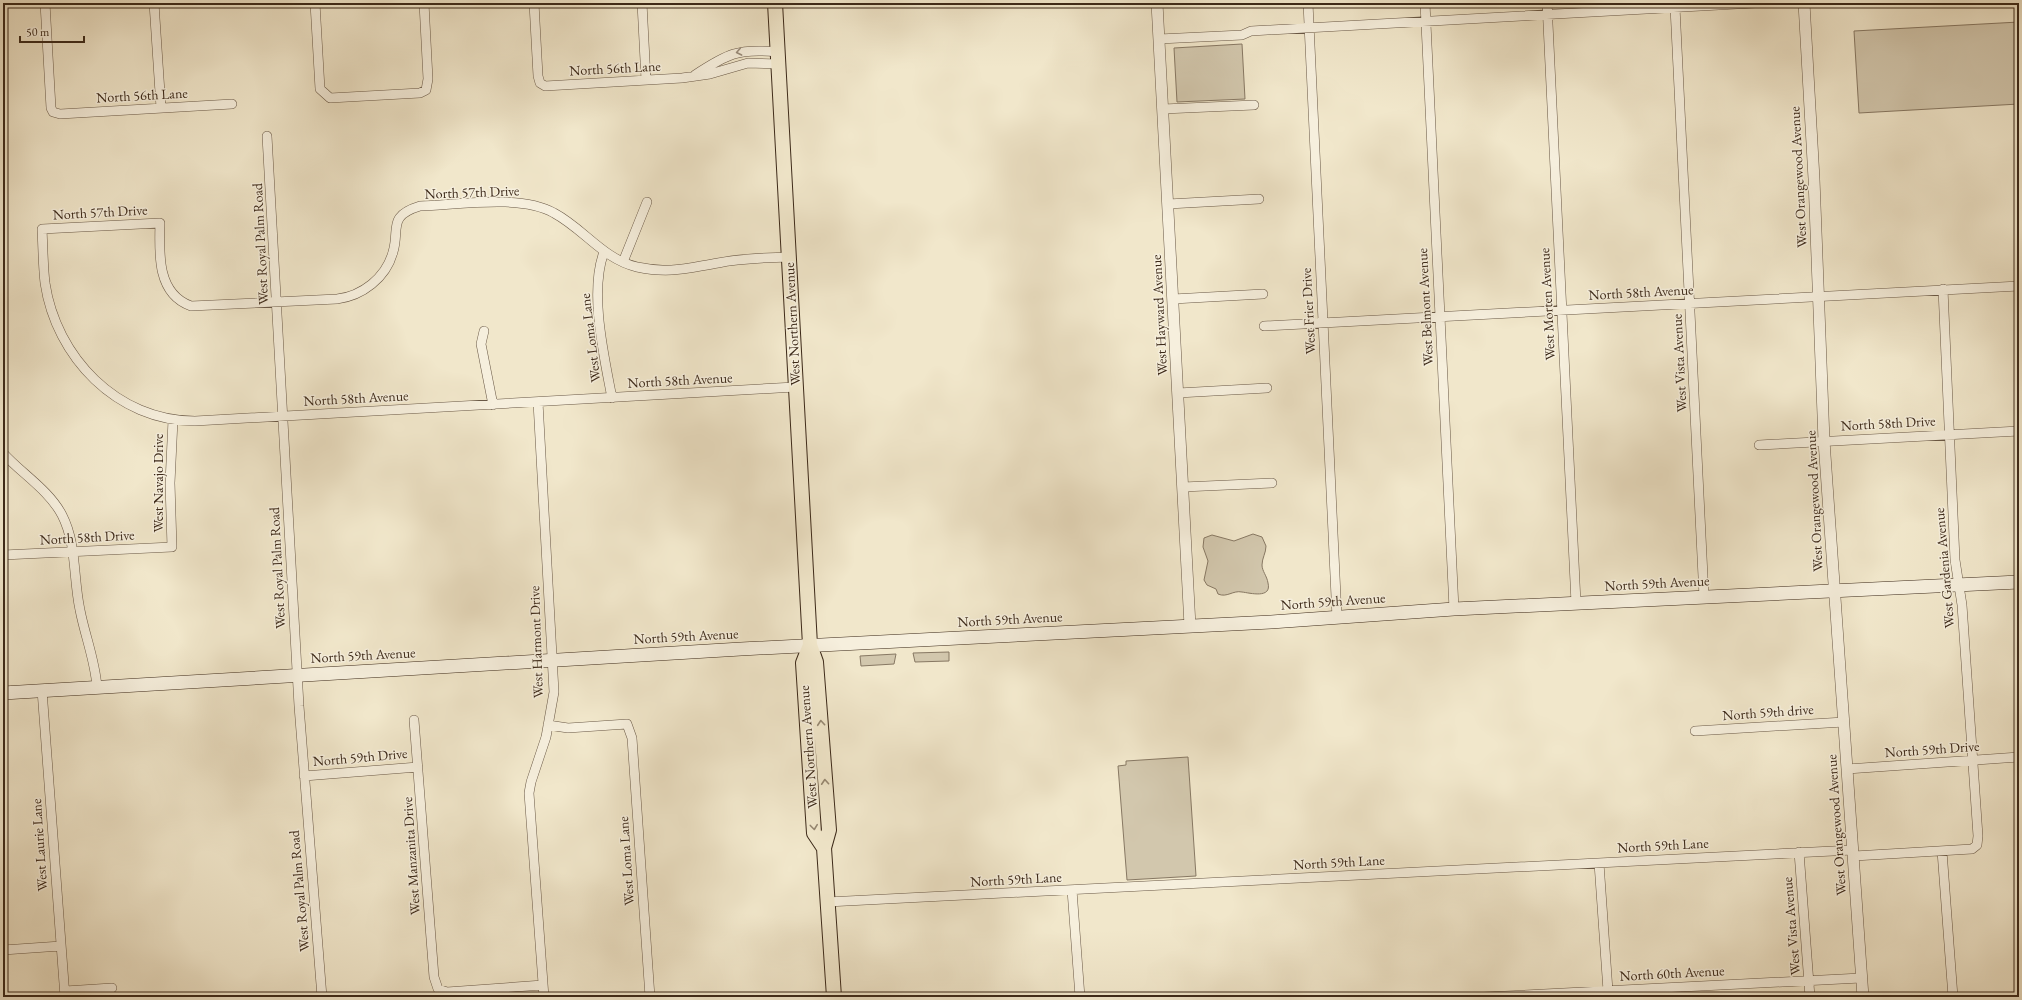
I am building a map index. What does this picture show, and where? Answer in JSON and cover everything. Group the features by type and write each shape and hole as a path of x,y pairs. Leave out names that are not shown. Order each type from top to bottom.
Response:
{"main road":[{"name":"West Northern Avenue","path":"775,3 810,645 816,662 829,830 824,848 834,997"},
{"name":"North 59th Avenue","path":"3,693 810,645 1337,618 1454,609 2019,582"}],"street":[{"name":"North 56th Lane","path":"45,3 51,108 53,112 60,114 232,104"},
{"path":"154,3 160,108"},
{"path":"315,3 320,89 330,98 420,93 426,90 428,79 424,3"},
{"name":"North 56th Lane","path":"534,3 538,76 540,83 545,86 692,77 710,74 748,63 778,58"},
{"path":"642,3 646,80"},
{"name":"West Hayward Avenue","path":"1157,3 1190,626"},
{"name":"West Frier Drive","path":"1308,3 1337,618"},
{"name":"West Belmont Avenue","path":"1425,3 1454,609"},
{"name":"West Morten Avenue","path":"1547,3 1576,603"},
{"path":"1159,40 1242,35 1251,32 1309,28 1755,3"},
{"name":"West Orangewood Avenue","path":"1804,3 1819,296 1824,441 1863,997"},
{"name":"West Vista Avenue","path":"1675,8 1704,596"},
{"name":"North 56th Lane","path":"692,77 733,53 758,50 778,58"},
{"path":"1163,109 1254,105"},
{"name":"West Royal Palm Road","path":"267,136 297,675 322,997"},
{"path":"1168,204 1259,199"},
{"name":"North 57th Drive","path":"42,229 160,223 159,248 163,280 173,297 180,302 191,306 346,298 366,289 388,266 394,251 395,227 400,216 410,209 420,206 515,202 539,206 554,212 569,222 604,252 623,262 640,268 680,271 719,262 788,257"},
{"path":"623,262 647,202"},
{"name":"North 58th Avenue","path":"42,229 45,283 55,320 70,349 90,376 119,399 138,409 173,420 194,422 795,387"},
{"name":"West Loma Lane","path":"604,252 599,264 599,310 612,398"},
{"name":"North 58th Avenue","path":"1264,326 2019,286"},
{"name":"West Gardenia Avenue","path":"1943,289 1955,560 1959,584 1974,760 1978,836 1977,845"},
{"path":"1173,299 1263,294"},
{"path":"484,331 481,344 493,404"},
{"path":"1178,393 1267,388"},
{"name":"West Harmont Drive","path":"538,402 554,692 548,725 529,793 544,997"},
{"name":"West Navajo Drive","path":"172,546 170,483 173,420"},
{"name":"North 58th Drive","path":"1760,445 2019,431"},
{"path":"3,453 44,492 62,515 73,551 79,609 95,668 96,687"},
{"path":"1183,487 1272,483"},
{"name":"North 58th Drive","path":"3,556 172,546"},
{"name":"West Laurie Lane","path":"42,690 65,994"},
{"name":"West Manzanita Drive","path":"414,720 434,977 438,989 447,992 543,985"},
{"name":"North 59th drive","path":"1695,731 1844,722"},
{"name":"West Loma Lane","path":"548,725 568,728 627,724 632,738 650,997"},
{"name":"North 59th Drive","path":"1847,769 2019,757"},
{"name":"North 59th Drive","path":"304,776 418,767"},
{"name":"North 59th Lane","path":"827,902 1799,852 1854,853 1942,851 1972,849 1977,845"},
{"path":"1942,851 1953,997"},
{"name":"West Vista Avenue","path":"1799,852 1810,997"},
{"path":"1599,863 1608,991"},
{"path":"1072,890 1080,997"},
{"path":"3,950 61,946"},
{"name":"North 60th Avenue","path":"1484,997 1861,978"},
{"path":"65,994 112,988"}],"shaded area":[{"path":"2019,22 2019,104 1859,113 1854,31"},
{"path":"1242,44 1245,99 1177,102 1174,48"},
{"path":"1253,534 1262,537 1266,546 1262,565 1268,583 1267,591 1260,594 1236,592 1224,595 1218,594 1216,589 1207,585 1204,580 1208,561 1203,547 1204,538 1212,535 1234,541"},
{"path":"949,652 949,661 915,662 913,653"},
{"path":"896,654 894,664 861,666 860,656"},
{"path":"1188,757 1196,876 1127,880 1118,766 1126,765 1126,761"}]}
